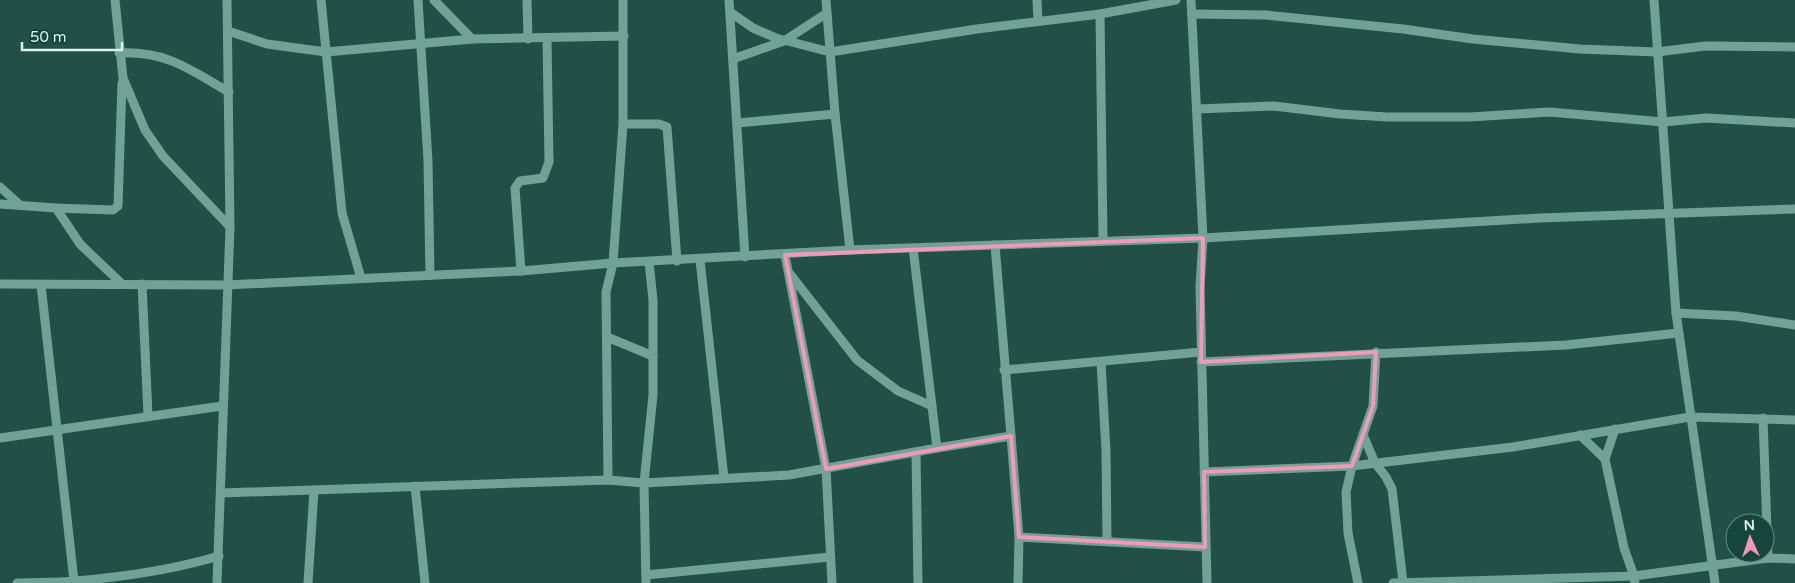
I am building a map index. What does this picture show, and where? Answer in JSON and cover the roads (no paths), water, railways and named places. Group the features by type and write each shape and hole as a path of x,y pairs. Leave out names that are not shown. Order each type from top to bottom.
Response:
{"street":[{"path":"0,204 113,210 118,206 122,78 115,0"},
{"path":"217,583 230,227 227,0"},
{"path":"321,0 342,213 361,278"},
{"path":"418,0 428,161 430,275"},
{"path":"434,0 472,38"},
{"path":"527,0 528,39"},
{"path":"608,480 606,292 613,263 623,124 624,36 622,0"},
{"path":"729,0 745,257"},
{"path":"826,0 835,114 850,250"},
{"path":"1038,0 1038,21"},
{"path":"730,12 754,28 784,41 830,52 1038,21 1100,14 1126,4 1176,0"},
{"path":"1191,0 1203,238 1200,287 1207,583"},
{"path":"1654,0 1676,313 1715,583"},
{"path":"733,59 784,41 827,13"},
{"path":"1100,14 1103,240"},
{"path":"1192,14 1266,15 1403,28 1503,42 1657,52 1705,46 1795,47"},
{"path":"228,31 267,44 326,52 472,38 528,39 624,36"},
{"path":"521,271 515,188 520,181 543,178 549,162 547,38"},
{"path":"119,53 144,52 158,55 194,71 229,92"},
{"path":"122,78 145,130 162,156 230,227"},
{"path":"1197,109 1274,106 1340,114 1470,118 1550,112 1663,122 1706,118 1795,122"},
{"path":"738,123 835,114"},
{"path":"623,124 659,124 667,127 677,261"},
{"path":"0,188 20,205"},
{"path":"56,208 80,244 122,284"},
{"path":"0,284 227,285 521,271 613,263 700,260 850,250 1203,238 1540,218 1668,215 1795,209"},
{"path":"995,245 1019,536 1018,583"},
{"path":"913,248 937,448"},
{"path":"785,255 826,469 832,583"},
{"path":"700,260 724,478"},
{"path":"649,262 653,300 653,396 644,484 646,579 830,557"},
{"path":"788,272 857,360 898,391 932,406"},
{"path":"142,284 148,415"},
{"path":"41,285 74,581"},
{"path":"1676,313 1736,316 1795,325"},
{"path":"1201,362 1376,352 1566,345 1679,333"},
{"path":"607,337 653,356"},
{"path":"1004,370 1201,352"},
{"path":"1358,583 1348,533 1346,492 1352,466 1364,437 1373,406 1376,352"},
{"path":"1101,362 1106,451 1107,542"},
{"path":"0,438 56,431 148,415 222,406"},
{"path":"1204,472 1352,466 1513,447 1690,417 1795,420"},
{"path":"1763,418 1766,513"},
{"path":"1615,429 1605,459 1624,548 1634,579"},
{"path":"1580,435 1605,459"},
{"path":"221,492 608,480 644,484 789,475 1011,436"},
{"path":"1364,437 1374,463 1386,477 1392,489 1403,582"},
{"path":"916,452 918,583"},
{"path":"415,486 424,583"},
{"path":"308,583 314,490"},
{"path":"1019,536 1205,547"},
{"path":"17,583 74,581 155,570 219,556"},
{"path":"1775,558 1795,559"},
{"path":"1393,583 1634,579 1728,563"}]}
